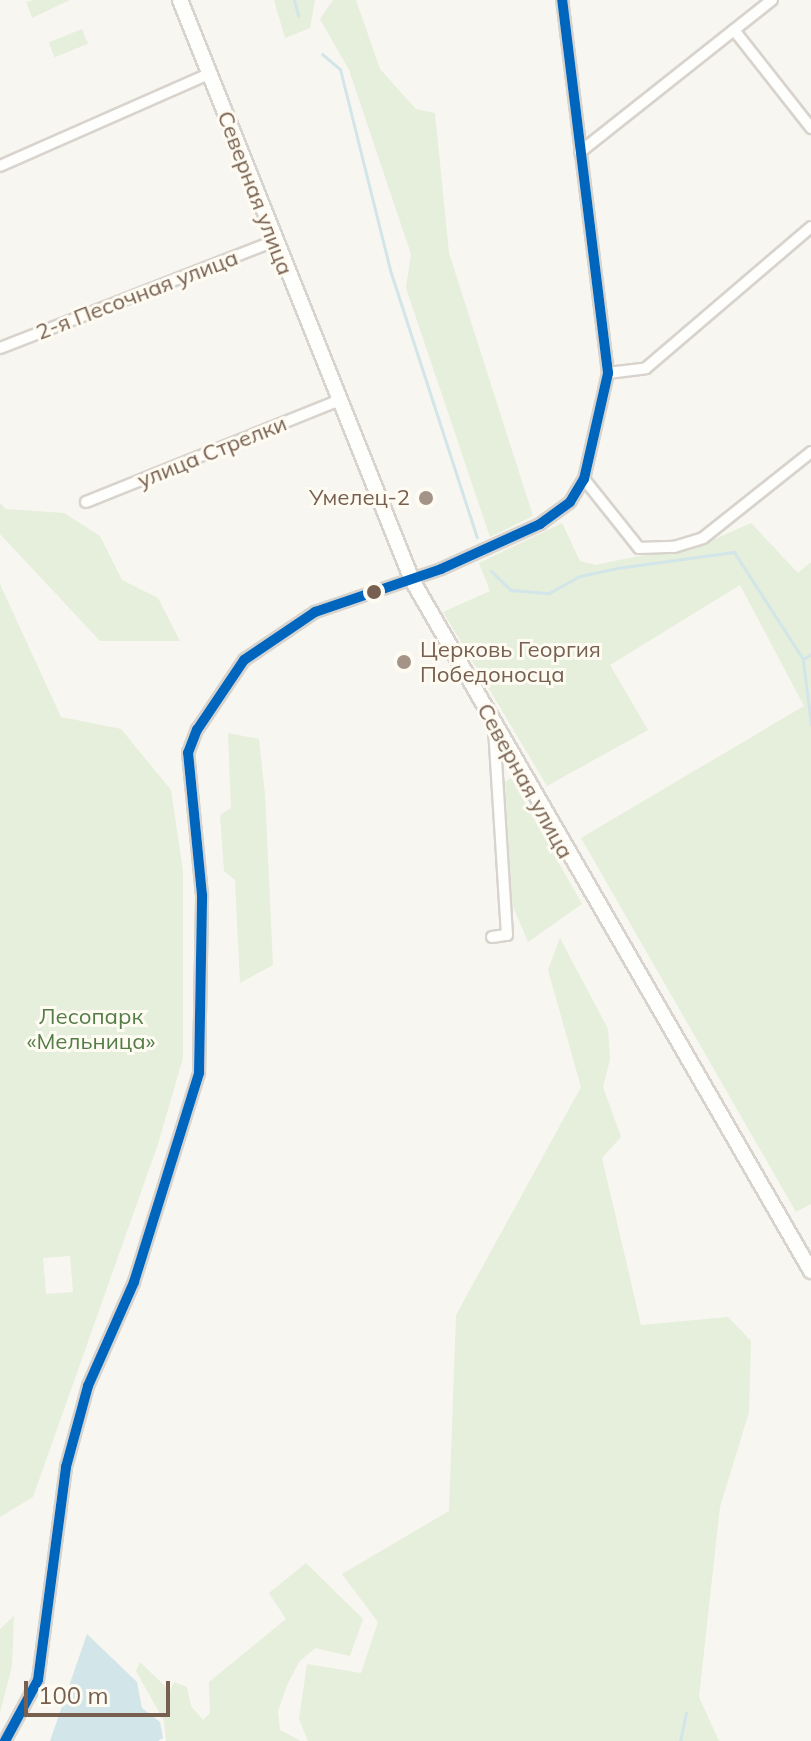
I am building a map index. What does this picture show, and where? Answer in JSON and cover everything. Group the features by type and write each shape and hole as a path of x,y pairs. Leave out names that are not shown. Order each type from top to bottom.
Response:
{"main road":[{"name":"Северная улица","path":"180,0 337,401 412,580 811,1271"}],"street":[{"path":"5,1741 38,1680 66,1467 88,1386 134,1282 199,1073 202,895 188,753 206,709 253,653 315,612 412,580 540,524 570,502 584,479 608,373 562,0"},
{"path":"580,152 772,0"},
{"path":"734,30 811,128"},
{"path":"0,166 209,74"},
{"path":"608,373 646,368 811,227"},
{"name":"2-я Песочная улица","path":"0,348 274,241"},
{"name":"улица Стрелки","path":"86,502 337,401"},
{"path":"584,479 639,548 674,547 703,538 811,452"},
{"path":"492,937 507,935 494,725"}],"green space":[{"path":"34,0 70,0 32,18 26,2"},
{"path":"274,0 315,0 310,28 285,38"},
{"path":"333,0 356,0 380,69 416,109 435,113 449,253 533,516 490,537 406,288 411,254 349,70 320,19"},
{"path":"82,29 88,44 55,57 49,42"},
{"path":"0,503 6,509 64,513 100,536 122,580 158,598 180,641 100,641 0,534"},
{"path":"562,523 580,561 595,565 708,542 751,523 798,573 811,562 811,1204 796,1212 581,838 804,706 740,585 610,665 648,730 547,786 443,612 490,591 479,563"},
{"name":"Лесопарк «Мельница»","path":"0,584 61,717 121,729 171,790 183,871 183,1058 158,1144 33,1497 0,1517","holes":["70,1256 73,1292 46,1294 43,1258"]},
{"path":"228,733 259,739 265,795 273,965 240,983 235,880 224,871 220,815 231,808"},
{"path":"511,778 582,904 528,942 512,904 505,782"},
{"path":"560,938 608,1029 610,1059 603,1087 621,1137 602,1158 641,1325 728,1317 751,1341 749,1412 720,1507 699,1697 719,1741 308,1741 299,1719 307,1664 361,1673 378,1622 342,1574 449,1511 456,1315 581,1087 548,970"},
{"path":"306,1563 363,1619 350,1656 315,1648 299,1662 287,1685 278,1711 280,1730 301,1741 166,1741 164,1721 136,1671 140,1662 170,1691 174,1682 187,1687 191,1706 203,1720 210,1713 209,1682 286,1619 269,1593"},
{"path":"14,1616 12,1666 0,1713 0,1629"}],"shaded area":[{"path":"87,1634 137,1682 142,1708 160,1722 163,1738 158,1741 50,1741"}],"waterway":[{"path":"294,0 298,15"},
{"path":"322,54 340,69 390,270 477,537"},
{"path":"491,571 511,590 549,593 580,576 734,552 803,659 811,654"},
{"path":"803,661 811,724"},
{"path":"680,1741 686,1713"}],"transit line":[{"path":"5,1741 38,1680 66,1467 88,1386 134,1282 199,1073 202,895 188,753 197,730 244,660 315,612 441,569 540,524 570,502 584,479 608,373 562,0"}],"place":[{"name":"Умелец-2","path":"426,498"},
{"name":"Церковь Георгия Победоносца","path":"404,662"}]}
